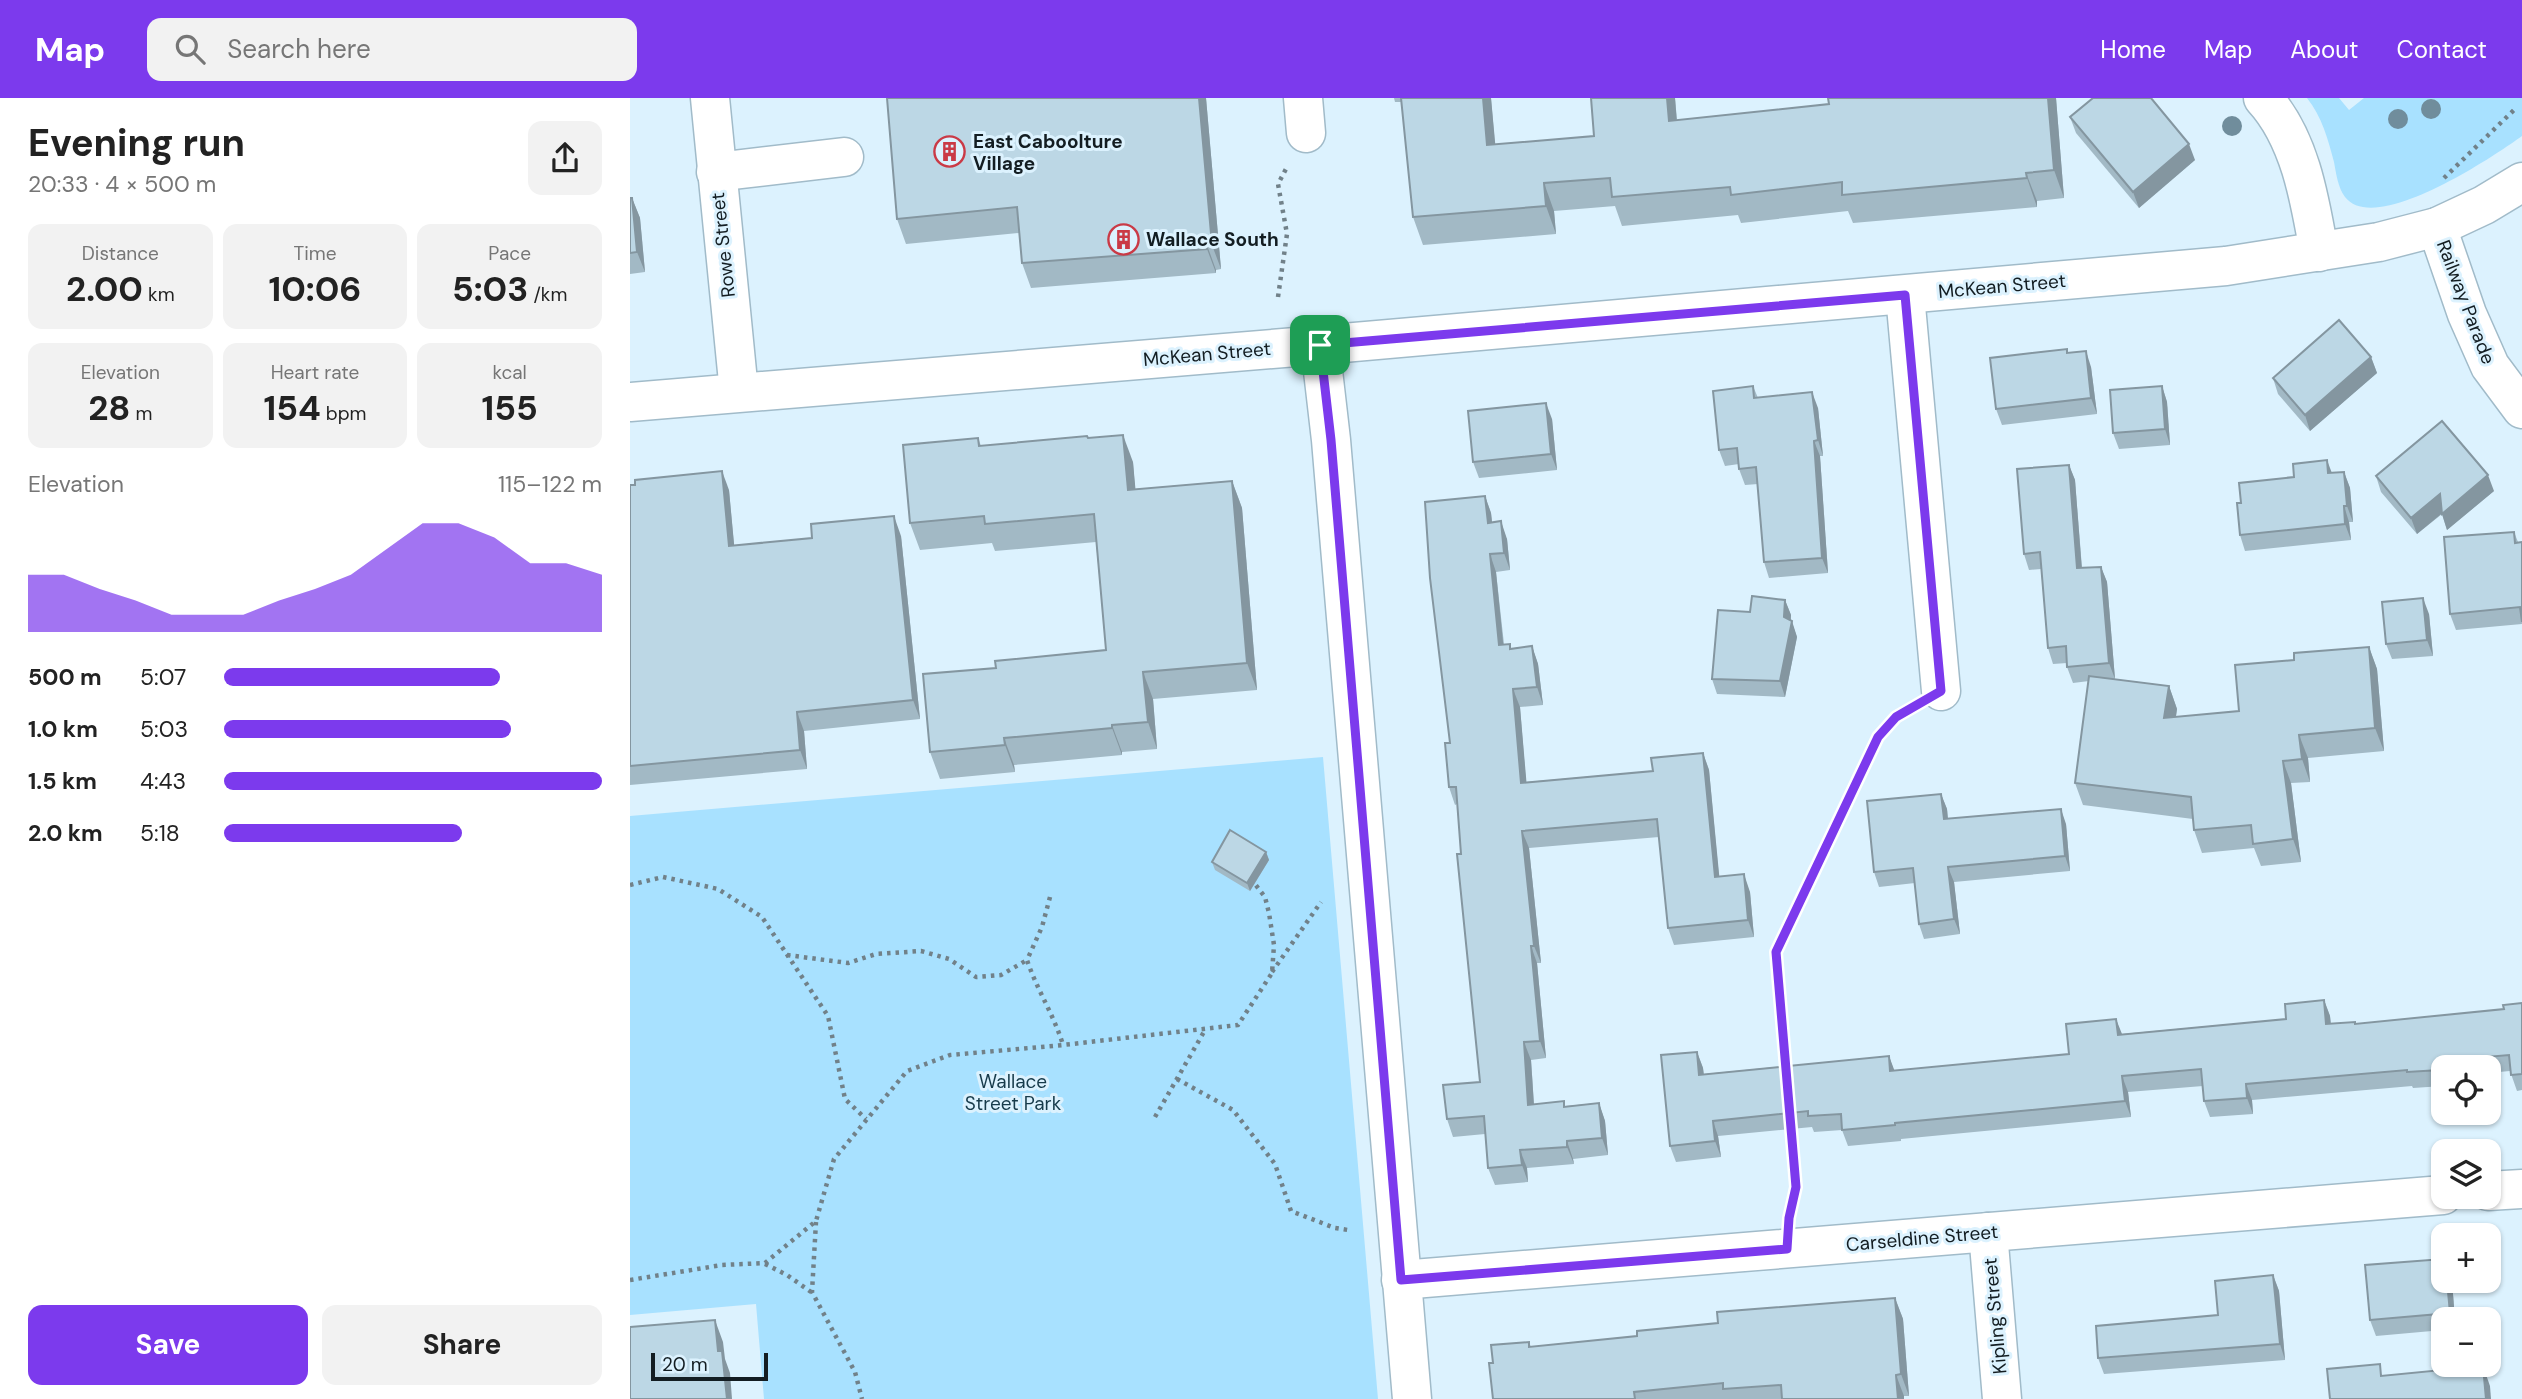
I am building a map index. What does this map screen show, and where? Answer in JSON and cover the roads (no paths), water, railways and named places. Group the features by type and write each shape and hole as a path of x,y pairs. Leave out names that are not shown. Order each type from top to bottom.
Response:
{"street":[{"name":"Rowe Street","path":"710,98 738,392"},
{"path":"2263,98 2287,134 2299,164 2319,252"},
{"path":"716,172 844,157"},
{"name":"McKean Street","path":"630,402 2226,267 2379,242 2437,227 2484,205 2522,182"},
{"name":"Railway Parade","path":"2437,227 2467,314 2490,366 2522,409"},
{"path":"1905,295 1941,691"},
{"path":"1320,345 1332,454 1412,1399"},
{"path":"2501,1191 2522,1189"},
{"name":"Carseldine Street","path":"1401,1280 2431,1196"},
{"name":"Kipling Street","path":"1988,1232 2002,1399"}],"place":[{"name":"East Caboolture Village","path":"950,152"},
{"name":"Wallace South","path":"1123,239"}],"park label":[{"name":"Wallace Street Park","path":"1013,1092"}]}
